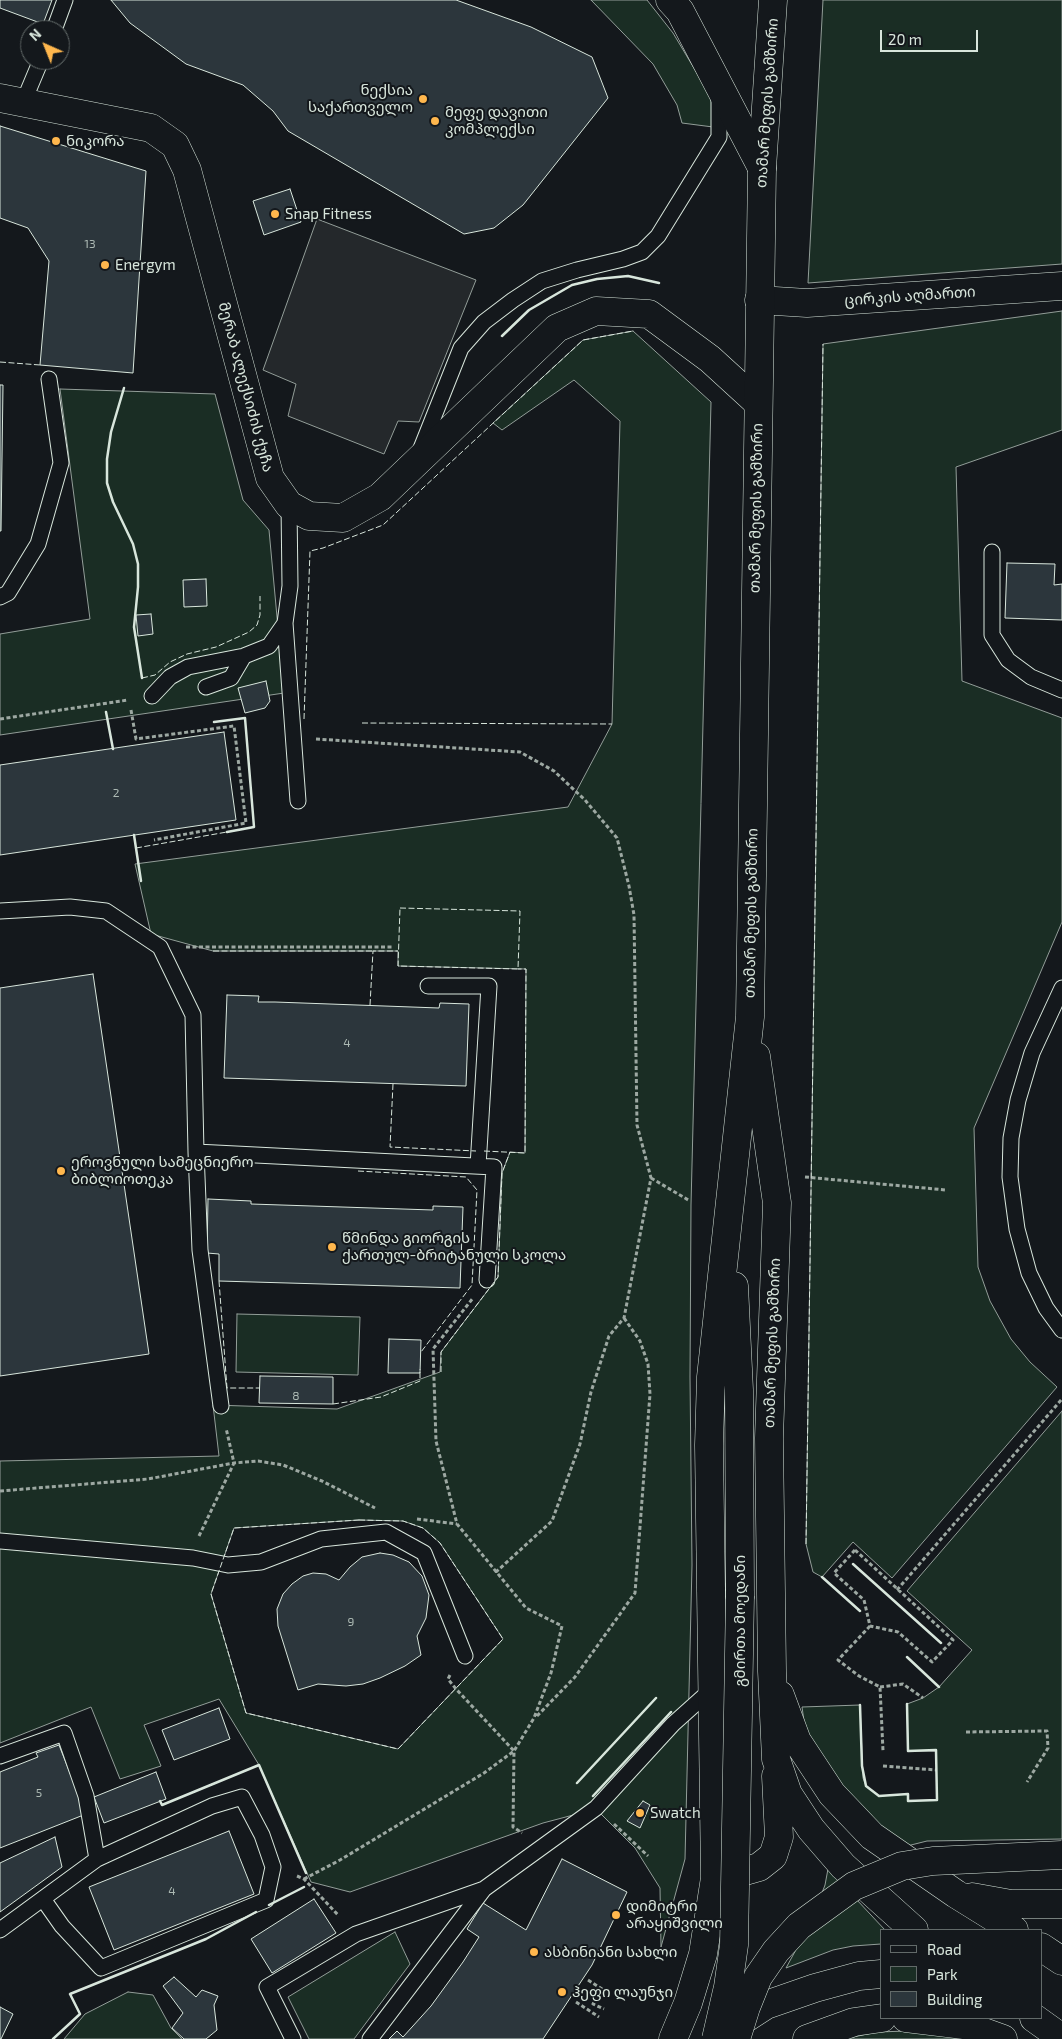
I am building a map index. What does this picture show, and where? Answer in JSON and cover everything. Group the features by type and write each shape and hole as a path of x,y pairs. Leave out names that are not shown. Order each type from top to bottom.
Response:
{"main road":[{"path":"670,0 680,11 762,168"},
{"name":"თამარ მეფის გამზირი","path":"730,1202 750,1017 757,402 762,168 774,0"},
{"name":"მერაბ ალექსიძის ქუჩა","path":"11,101 151,128 175,144 187,170 270,478 289,505 309,516 343,518 380,497 557,328 596,311 649,314 710,359 757,402"},
{"name":"ცირკის აღმართი","path":"759,300 807,303 1062,286"},
{"name":"თამარ მეფის გამზირი","path":"750,1017 777,1203 769,1438 772,1671"},
{"path":"673,2039 688,2003 703,1954 715,1878 709,1445 711,1378 730,1202"},
{"name":"გმირთა მოედანი","path":"715,2039 728,1987 734,1945 740,1596 739,1390 730,1202"},
{"path":"715,1810 726,1852 733,1863 745,1871 759,1867 773,1856 778,1837 772,1671"},
{"path":"772,1671 797,1742 832,1794 872,1836 956,1894 1012,1929"},
{"path":"776,1759 788,1794 811,1829 843,1866 913,1929"},
{"path":"736,2039 758,1977 776,1950 799,1926 854,1886 902,1866 933,1861 1062,1855"},
{"path":"956,1894 1012,1904 1062,1904"},
{"path":"1042,1948 1062,1962"},
{"name":"გმირთა მოედანი","path":"715,2039 766,2005 815,1988 859,1976 880,1974"},
{"path":"807,2039 854,2022 880,2018"},
{"path":"916,2019 964,2024 1003,2039"},
{"path":"1037,2020 1062,2038"}],"lane":[{"path":"58,20 65,0"},
{"path":"11,101 34,70"},
{"path":"415,463 462,348 484,322 512,300 542,281 642,252 658,236 720,137 719,88"},
{"path":"0,597 8,592 38,544 60,463 49,379"},
{"path":"289,505 290,586 285,623 298,801"},
{"path":"992,552 992,635 1008,660 1031,677 1062,690"},
{"path":"152,696 170,677 188,667 244,656 269,646 285,623"},
{"path":"206,687 231,678 244,656"},
{"path":"0,911 70,907 106,911 160,947 193,1015 200,1250 221,1406"},
{"path":"428,986 489,986 478,1166"},
{"path":"1062,988 1032,1053 1018,1100 1011,1138 1010,1177 1017,1229 1029,1272 1046,1308 1062,1330"},
{"path":"196,1152 494,1167 487,1280"},
{"path":"0,1542 193,1558 228,1564 261,1562 321,1539 386,1532 424,1553 465,1656"},
{"path":"293,2039 267,1987 356,1934 484,1889 596,1808 673,1724 712,1688"},
{"path":"0,1756 64,1733 86,1796 97,1859"},
{"path":"0,1930 97,1859 212,1806 242,1798 262,1835 273,1867 266,1900 101,1968 62,1926 43,1899"},
{"path":"370,2039 484,1889"}],"path":[{"path":"129,699 136,739 234,726 246,823 154,840"},
{"path":"0,719 106,703"},
{"path":"293,738 520,752 554,771 585,800 617,838 634,916 637,1125 651,1178 624,1318 609,1336 591,1392 580,1444 552,1521 496,1572"},
{"path":"160,947 393,947"},
{"path":"801,1177 946,1190"},
{"path":"651,1178 690,1200"},
{"path":"340,1916 304,1879 484,1773 514,1751 534,1718 551,1673 562,1626 526,1608 457,1524 436,1441 433,1349 487,1280"},
{"path":"534,1718 575,1676 635,1593 650,1394 648,1364 640,1340 624,1318"},
{"path":"897,1590 1062,1399"},
{"path":"195,1544 234,1463 221,1406"},
{"path":"0,1491 148,1479 234,1463 258,1461 283,1465 322,1481 378,1509"},
{"path":"411,1519 457,1524"},
{"path":"855,1550 953,1640 932,1662 898,1632 870,1626 864,1600 834,1573 855,1550"},
{"path":"870,1626 838,1660 859,1676 880,1687 903,1684 923,1698"},
{"path":"880,1687 884,1751"},
{"path":"456,1689 514,1751 513,1827 532,1841 540,1833 551,1842"},
{"path":"966,1732 1048,1731 1048,1748 1027,1782"},
{"path":"883,1766 937,1770"},
{"path":"588,1980 602,1989 592,2004 604,2009"},
{"path":"576,2002 599,2017"}],"green space":[{"path":"591,0 647,0 673,33 713,100 713,127 682,123 677,105 653,64"},
{"path":"823,0 1062,0 1062,264 808,283"},
{"path":"1062,311 1062,430 956,467 962,681 1062,718 1062,922 974,1128 978,1267 990,1301 1011,1339 1030,1362 1057,1387 892,1578 853,1542 822,1577 813,1572 806,1544 823,344"},
{"path":"633,331 711,402 691,1205 692,1565 685,1859 661,1947 660,1888 635,1848 596,1809 543,1823 350,1892 311,1882 259,1765 219,1699 144,1725 161,1766 120,1779 91,1707 0,1743 0,1461 219,1456 213,1405 337,1409 440,1372 441,1352 498,1277 502,1173 510,1152 525,1153 526,969 398,966 398,951 213,951 151,934 135,864 568,807 612,724 620,421 574,380 502,430 493,423 583,340","holes":["359,1520 403,1521 423,1528 440,1543 503,1639 398,1749 246,1713 211,1594 234,1528"]},
{"path":"60,389 215,394 243,500 269,530 284,693 0,735 0,634 90,619"},
{"path":"237,1314 360,1317 358,1375 236,1372"},
{"path":"1062,1411 1062,1839 927,1841 895,1849 874,1831 806,1735 802,1707 860,1705 863,1778 866,1786 879,1796 908,1794 908,1801 937,1800 936,1751 908,1751 907,1704 923,1698 939,1687 972,1650 907,1591"},
{"path":"828,1869 884,1929 880,1929 880,1944 833,1950 786,1968 810,1924 825,1885"},
{"path":"395,1932 410,1964 354,2039 309,2039 288,1997"},
{"path":"128,1992 153,1995 171,2028 182,2039 64,2039 85,2014"},
{"path":"908,2031 943,2035 958,2039 844,2039 877,2032"}],"shaded area":[{"path":"317,219 476,280 419,422 398,421 384,454 288,416 296,384 263,370"}],"building":[{"path":"0,0 52,0 44,20 32,20 0,8"},
{"name":"მეფე დავითი კომპლექსი","path":"111,0 456,0 531,27 592,57 608,98 523,205 494,228 464,234 288,131 273,111 243,85 186,64 130,23"},
{"path":"0,126 146,171 133,373 40,365 49,261 28,228 0,218"},
{"path":"290,189 301,222 264,235 253,201"},
{"path":"0,385 3,385 1,531 0,531"},
{"path":"1007,563 1055,564 1054,585 1062,584 1062,620 1005,618"},
{"path":"206,579 207,606 184,607 183,580"},
{"path":"151,614 153,634 138,636 136,615"},
{"path":"266,681 270,701 265,708 245,713 238,688"},
{"path":"224,732 236,820 0,855 0,765"},
{"name":"ეროვნული სამეცნიერო ბიბლიოთეკა","path":"93,974 149,1354 0,1376 0,988"},
{"path":"227,995 259,996 258,1002 439,1008 440,1003 469,1004 466,1086 224,1078"},
{"path":"208,1199 251,1201 251,1204 433,1210 433,1206 463,1207 460,1288 219,1281 219,1254 207,1253"},
{"path":"389,1339 421,1340 420,1373 388,1373"},
{"path":"260,1376 333,1377 333,1404 259,1403"},
{"path":"380,1553 393,1555 409,1562 422,1576 429,1595 426,1618 417,1636 421,1655 405,1666 363,1684 346,1686 318,1684 298,1690 278,1626 277,1609 283,1594 303,1576 313,1573 326,1574 339,1580 362,1557"},
{"path":"219,1708 230,1739 174,1760 162,1730"},
{"path":"59,1745 86,1814 0,1848 0,1772 38,1757 36,1753"},
{"path":"156,1772 166,1799 104,1823 94,1797"},
{"name":"Swatch","path":"643,1801 650,1805 640,1828 627,1821"},
{"path":"229,1831 254,1894 114,1950 89,1887"},
{"path":"55,1837 62,1867 0,1912 0,1863"},
{"name":"ასბინიანი სახლი","path":"562,1859 627,1892 592,1965 543,2039 389,2039 397,2031 403,2037 431,2006 463,1962 479,1937 467,1929 483,1903 526,1930"},
{"path":"314,1899 336,1933 272,1973 251,1939"},
{"path":"174,1977 196,1997 202,1990 218,1996 214,2005 217,2030 206,2039 184,2039 172,2028 183,2013 163,1986"},
{"path":"0,2007 13,2014 1,2039 0,2039"}],"fence":[{"path":"304,719 310,551 323,548 383,525 583,340 633,331"},
{"path":"806,1544 823,344"},
{"path":"0,362 40,365"},
{"path":"142,678 155,675 170,662 187,654 216,647 249,632 257,625 260,615 260,596"},
{"path":"362,723 612,724"},
{"path":"136,848 227,832"},
{"path":"400,908 520,911 518,969 398,966 400,908"},
{"path":"213,951 373,951"},
{"path":"370,1005 373,951 398,951"},
{"path":"484,1151 525,1153 526,969 518,969"},
{"path":"393,1084 390,1147 476,1151"},
{"path":"441,1372 441,1352 498,1277 502,1173 510,1152"},
{"path":"358,1171 466,1177 477,1190 472,1285 421,1352"},
{"path":"219,1281 227,1388 260,1388"},
{"path":"333,1404 381,1397 420,1381 420,1369"},
{"path":"359,1520 403,1521 423,1528 440,1543 503,1639 398,1749 246,1713 211,1594 234,1528 359,1520"}],"wall":[{"path":"502,336 529,310 572,285 597,279 628,276 659,283"},
{"path":"124,388 111,432 107,459 107,483 113,502 133,544 138,564 134,627 142,678"},
{"path":"106,712 113,749"},
{"path":"214,722 245,718 254,827 227,832"},
{"path":"134,835 141,881"},
{"path":"853,1564 941,1643"},
{"path":"822,1577 860,1611"},
{"path":"907,1657 939,1687"},
{"path":"577,1783 656,1698"},
{"path":"860,1705 862,1766 866,1786 879,1796 908,1794 908,1801 937,1800 936,1750 908,1751 907,1704"},
{"path":"593,1796 671,1712"},
{"path":"160,1801 162,1805 259,1765 306,1873"},
{"path":"269,1905 304,1887"},
{"path":"53,2039 80,2014 70,1994 206,1939 256,1912"}],"place":[{"name":"ნექსია საქართველო","path":"423,99"},
{"name":"მეფე დავითი კომპლექსი","path":"435,121"},
{"name":"ნიკორა","path":"56,141"},
{"name":"Snap Fitness","path":"275,214"},
{"name":"Energym","path":"105,265"},
{"name":"ეროვნული სამეცნიერო ბიბლიოთეკა","path":"61,1171"},
{"name":"წმინდა გიორგის ქართულ-ბრიტანული სკოლა","path":"332,1247"},
{"name":"Swatch","path":"640,1813"},
{"name":"დიმიტრი არაყიშვილი","path":"616,1915"},
{"name":"ასბინიანი სახლი","path":"534,1952"},
{"name":"ჰეფი ლაუნჯი","path":"562,1992"}]}
